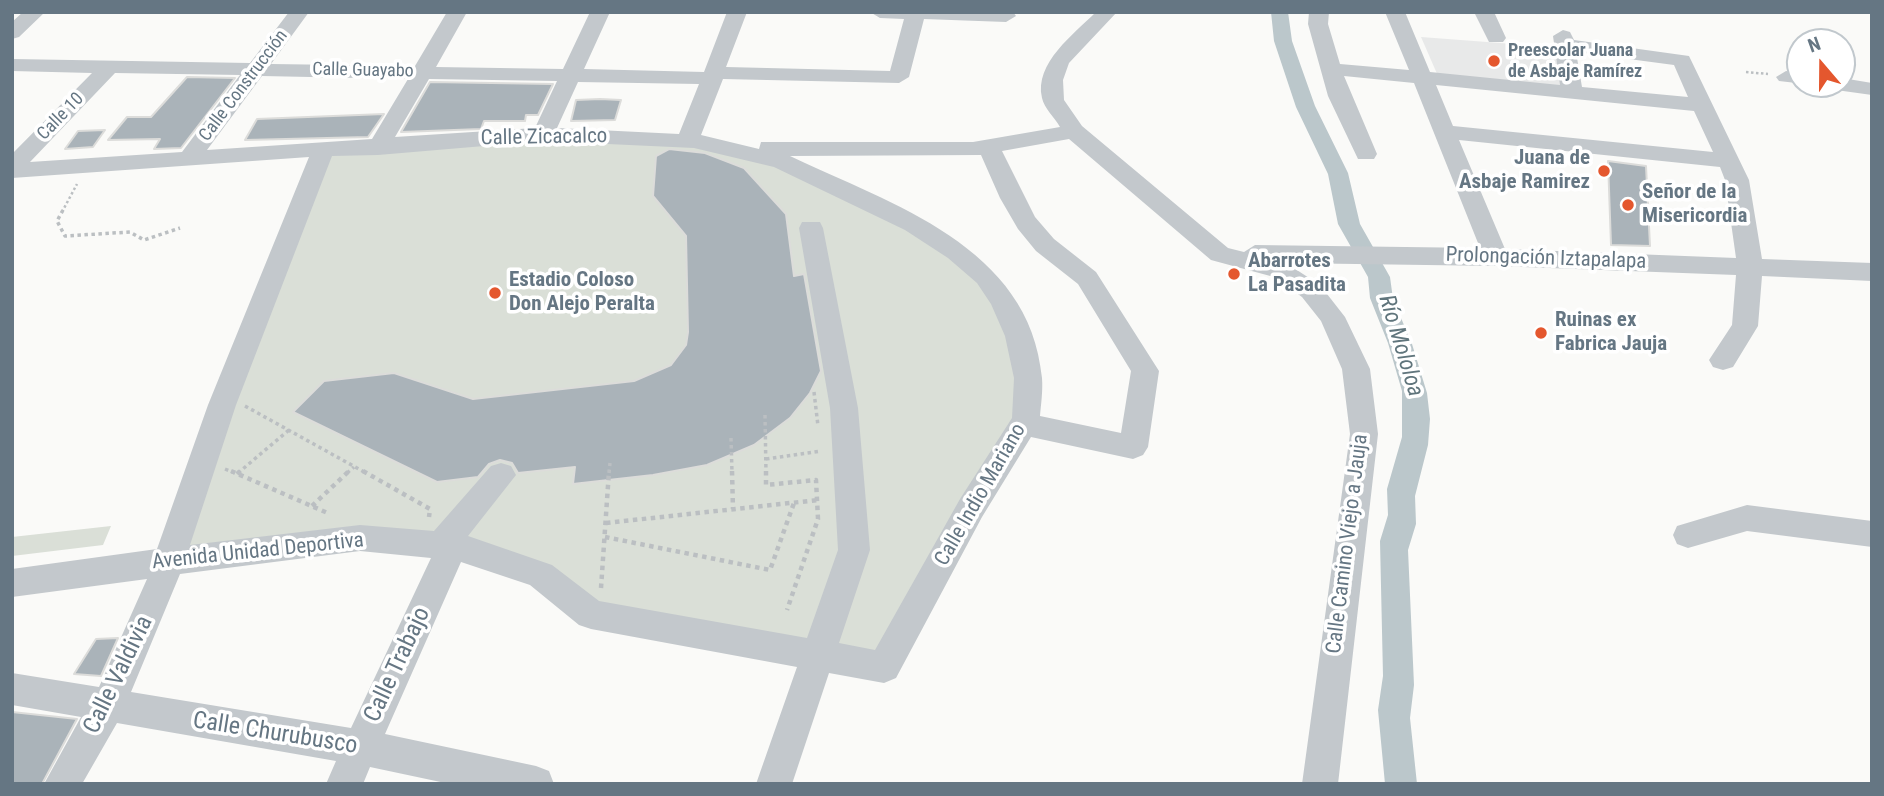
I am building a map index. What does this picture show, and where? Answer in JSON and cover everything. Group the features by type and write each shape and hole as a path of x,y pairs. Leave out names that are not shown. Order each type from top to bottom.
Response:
{"street":[{"path":"12,33 35,12"},
{"name":"Calle Construcción","path":"188,160 299,12"},
{"path":"378,148 457,12"},
{"path":"543,134 600,12"},
{"path":"690,140 737,12"},
{"path":"880,12 1006,16"},
{"name":"Calle Camino Viejo a Jauja","path":"1107,12 1060,61 1052,80 1053,100 1074,131 1098,154 1220,254 1283,271 1311,291 1332,317 1356,369 1364,434 1320,784"},
{"path":"1319,12 1318,24 1339,96 1366,154"},
{"path":"1395,12 1496,257"},
{"path":"1485,12 1496,38"},
{"name":"Calle Guayabo","path":"12,65 570,75 899,77 916,13"},
{"path":"1572,94 1564,41 1682,60 1737,180 1750,265 1745,326 1723,360"},
{"name":"Calle 10","path":"12,170 110,66"},
{"path":"1331,69 1702,105"},
{"name":"Calle Zicacalco","path":"12,170 378,148 543,134 690,140 799,150 973,149 1074,131"},
{"path":"1444,132 1728,161"},
{"name":"Calle Indio Mariano","path":"690,140 781,161 812,173 914,224 957,252 986,277 1003,302 1018,336 1028,378 1029,406 1024,424 971,508 884,667 818,656"},
{"path":"989,146 1003,184 1028,226 1047,247 1074,265 1088,279 1144,371 1133,447 1024,424"},
{"name":"Calle Valdivia","path":"62,784 107,707 158,593 222,405 323,151"},
{"path":"774,784 854,550 844,408 811,228"},
{"name":"Prolongación Iztapalapa","path":"1220,254 1496,257 1750,265 1872,272"},
{"name":"Calle Trabajo","path":"344,784 441,536 501,475"},
{"path":"1688,535 1747,518 1872,534"},
{"name":"Avenida Unidad Deportiva","path":"12,583 360,538 441,536 534,561 591,614 818,656"},
{"name":"Calle Churubusco","path":"12,689 107,707 360,747 536,784"}],"path":[{"path":"86,167 57,221 65,236 130,232 144,240 180,228"},
{"path":"766,459 821,453 814,386"},
{"path":"222,405 239,403 430,509 441,536"},
{"path":"765,415 766,485 816,480 818,519 787,610"},
{"path":"237,474 289,430"},
{"path":"731,438 733,509"},
{"path":"203,460 330,514"},
{"path":"600,590 610,463"},
{"path":"312,506 354,466"},
{"path":"606,523 818,500"},
{"path":"605,537 769,570 794,503"}],"shaded area":[{"name":"Preescolar Juana de Asbaje Ramírez","path":"1421,37 1553,47 1563,87 1438,76"},
{"path":"543,134 662,138 822,178 986,277 1029,406 884,667 591,614 541,575 428,543 168,562 323,151"},
{"path":"111,526 103,545 12,556 12,537"}],"water":[{"name":"Río Mololoa","path":"1271,12 1288,12 1292,41 1315,106 1348,173 1360,224 1390,277 1393,299 1412,344 1427,393 1430,419 1428,445 1415,496 1416,524 1408,550 1414,685 1410,718 1417,784 1385,784 1378,710 1383,676 1380,541 1388,515 1387,489 1402,437 1402,391 1388,343 1370,298 1368,277 1338,224 1328,174 1296,107 1274,41"}],"building":[{"path":"187,77 235,78 181,148 154,149 160,139 108,140 127,117 151,117"},
{"path":"430,82 553,84 538,115 526,115 525,121 484,121 481,129 401,132"},
{"path":"576,100 621,100 615,120 571,121"},
{"path":"384,114 368,137 245,140 257,119"},
{"path":"105,130 93,147 65,149 78,131"},
{"path":"669,149 705,153 744,168 786,214 794,276 804,274 821,371 810,393 790,418 754,445 707,465 653,475 573,484 575,467 518,473 512,463 500,460 489,464 478,477 437,482 293,412 324,381 394,373 473,399 634,381 671,365 686,345 688,332 686,236 653,196 656,156"},
{"name":"Señor de la Misericordia","path":"1608,161 1646,166 1650,246 1611,245"},
{"path":"118,638 101,676 74,674 96,639"},
{"path":"12,712 77,719 42,784 12,784"}],"place":[{"name":"Preescolar Juana de Asbaje Ramírez","path":"1494,61"},
{"name":"Juana de Asbaje Ramirez","path":"1604,171"},
{"name":"Señor de la Misericordia","path":"1628,205"},
{"name":"Abarrotes La Pasadita","path":"1234,274"},
{"name":"Estadio Coloso Don Alejo Peralta","path":"495,293"},
{"name":"Ruinas ex Fabrica Jauja","path":"1541,333"}]}
